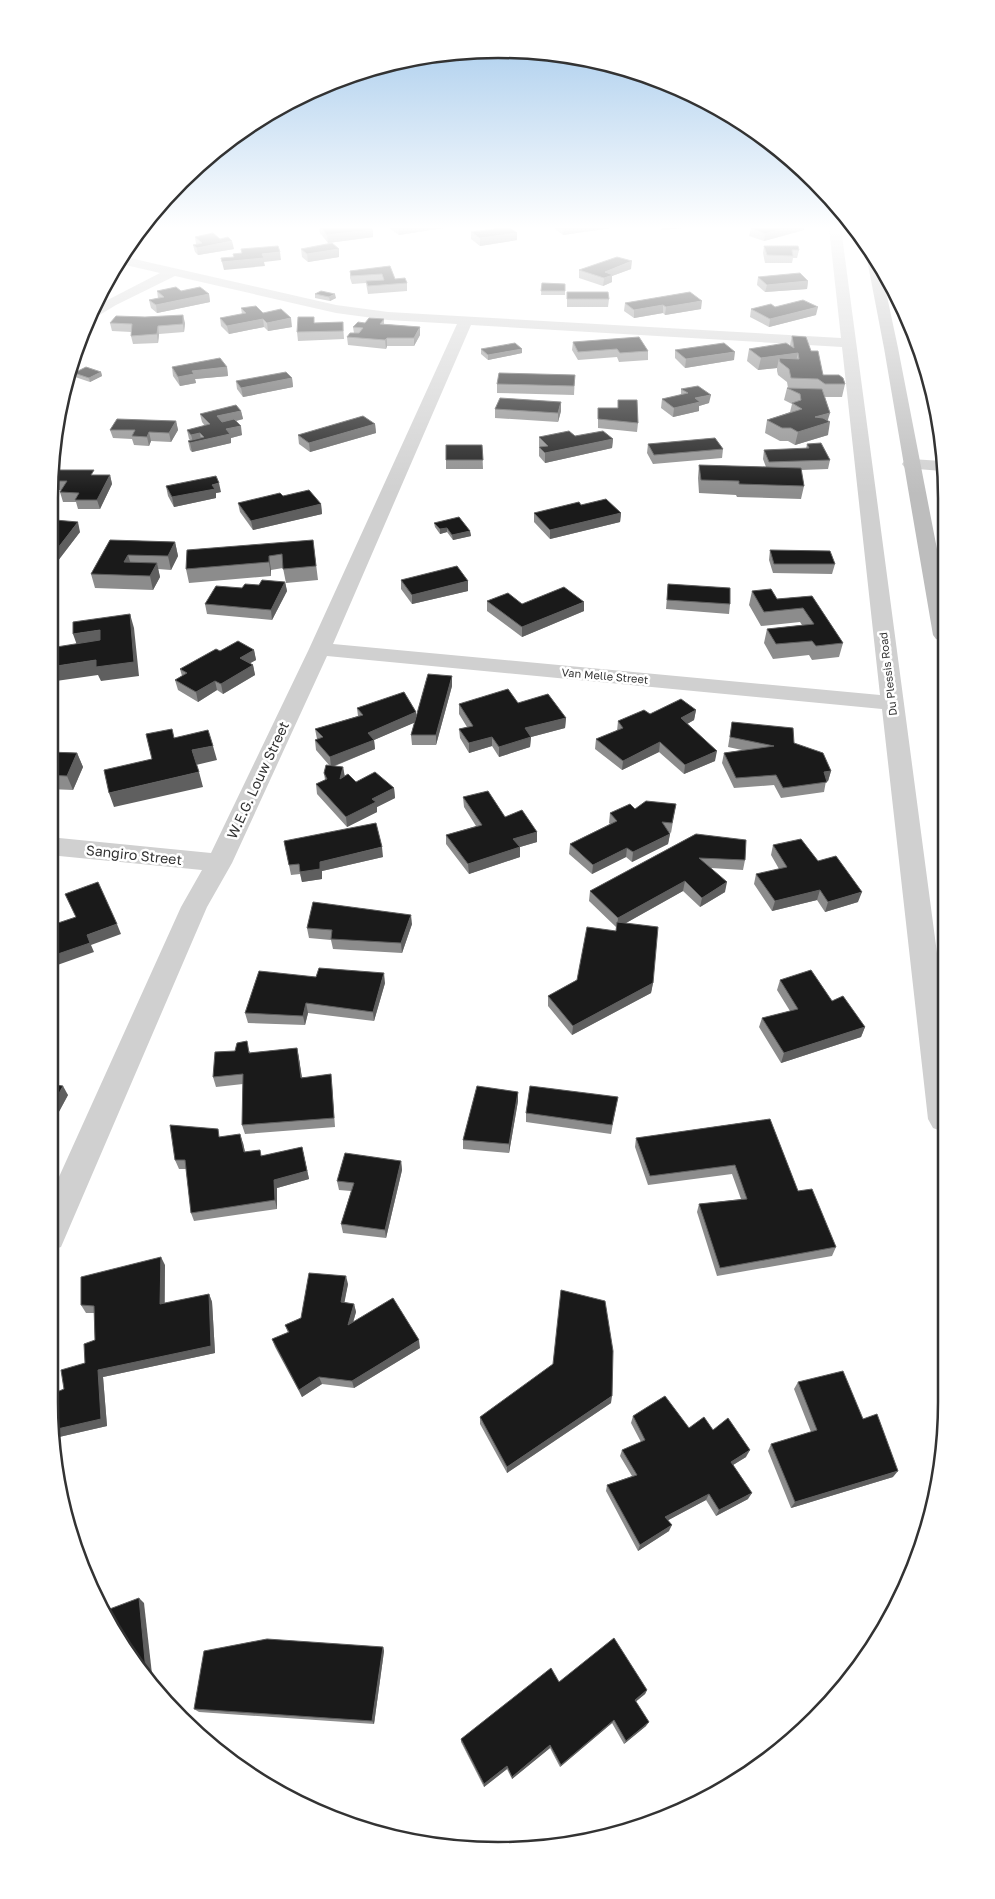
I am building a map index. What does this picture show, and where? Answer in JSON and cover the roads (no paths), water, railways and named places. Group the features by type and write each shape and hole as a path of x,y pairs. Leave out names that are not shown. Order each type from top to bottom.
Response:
{"street":[{"path":"396,317 849,344"},
{"name":"Du Plessis Road","path":"846,317 858,408 891,703 938,1072"},
{"path":"885,317 938,608"},
{"name":"W.E.G. Louw Street","path":"58,1216 194,907 219,863 320,649 465,322"},
{"path":"911,464 937,466"},
{"name":"Van Melle Street","path":"320,649 891,703"},
{"name":"Sangiro Street","path":"58,847 219,863"}]}
